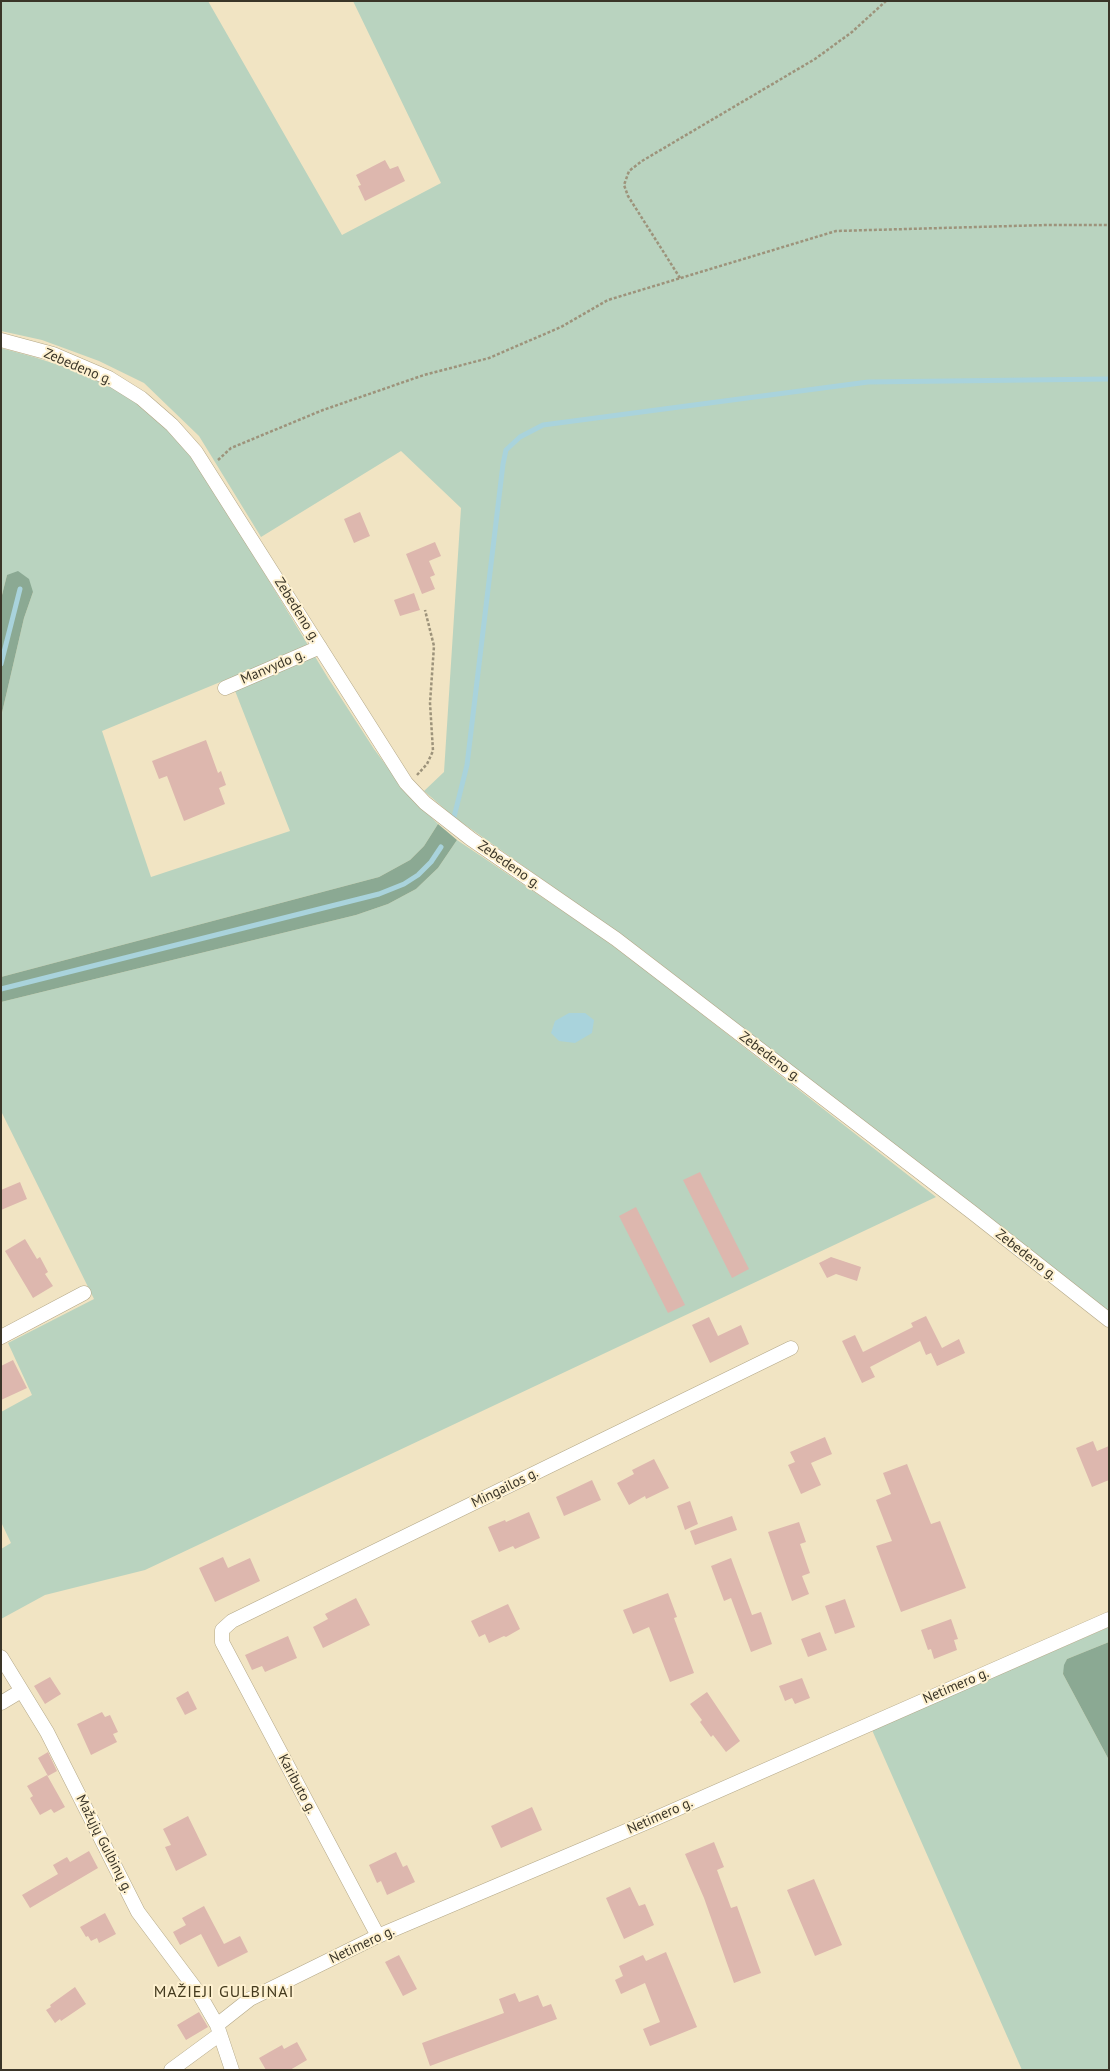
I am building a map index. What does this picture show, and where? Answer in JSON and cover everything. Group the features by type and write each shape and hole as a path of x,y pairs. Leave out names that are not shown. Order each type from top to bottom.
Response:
{"street":[{"name":"Zebedeno g.","path":"1,340 53,354 109,378 140,398 172,426 196,452 208,468 406,783 425,803 471,839 616,939 1109,1320"},
{"name":"Manvydo g.","path":"225,688 320,647"},
{"path":"1,1337 84,1292"},
{"name":"Mingailos g.","path":"222,1630 232,1621 791,1348"},
{"name":"Netimero g.","path":"171,2070 250,1999 378,1936 645,1823 1109,1619"},
{"name":"Kaributo g.","path":"222,1630 222,1642 378,1936"},
{"name":"Mažųjų Gulbinų g.","path":"1,1657 47,1732 138,1912 198,1992 218,2029 232,2070"},
{"path":"1,1703 21,1691"}],"path":[{"path":"680,278 628,196 624,185 629,171 642,161 815,60 852,32 886,1"},
{"path":"208,468 231,448 323,410 424,375 489,358 561,327 608,300 836,230 1109,225"},
{"path":"406,783 428,764 433,751 430,703 434,646 425,610"}],"green space":[{"path":"1,1 208,1 342,235 441,183 353,1 1109,1 1109,1313 641,949 454,817 424,791 444,772 461,508 401,451 261,537 199,436 144,383 99,361 42,340 1,331"},
{"path":"1,348 86,374 118,390 147,410 171,431 193,457 328,678 374,749 405,791 438,824 424,846 410,860 379,877 1,977 1,717 24,618 33,592 7,575 1,599","holes":["230,678 290,831 151,877 102,731"]},
{"path":"18,571 29,579 33,592 24,618 1,717 1,599 7,575"},
{"path":"438,824 457,840 438,868 416,889 388,904 356,915 1,1002 1,977 379,877 410,860 424,846"},
{"path":"457,840 597,934 648,972 936,1197 145,1570 45,1595 1,1619 1,1549 11,1543 1,1522 1,1412 32,1395 8,1343 94,1299 1,1111 1,1002 356,915 388,904 416,889 438,868"},
{"path":"1109,1627 1109,1642 1067,1659 1063,1674 1109,1760 1109,2070 1022,2070 872,1730"},
{"path":"1109,1642 1109,1760 1063,1674 1064,1665 1067,1659"}],"water":[{"path":"569,1013 585,1013 594,1020 592,1033 575,1043 559,1041 551,1033 555,1021"}],"building":[{"path":"385,160 390,169 398,166 405,181 365,201 358,186 361,185 356,175"},
{"path":"360,512 370,536 354,543 344,519"},
{"path":"435,542 441,556 429,561 435,575 430,577 435,589 422,594 406,554"},
{"path":"414,593 420,610 400,616 394,600"},
{"path":"206,740 218,773 221,771 226,785 219,788 225,804 184,821 167,776 159,779 152,761"},
{"path":"700,1172 749,1269 732,1278 683,1180"},
{"path":"20,1182 27,1199 1,1210 1,1190"},
{"path":"636,1207 685,1305 668,1313 619,1216"},
{"path":"25,1239 37,1259 40,1257 48,1272 45,1274 53,1286 33,1298 5,1251"},
{"path":"831,1257 861,1267 857,1281 836,1274 827,1278 819,1263"},
{"path":"926,1316 942,1348 959,1339 965,1353 937,1366 931,1353 926,1355 920,1341 870,1367 875,1377 862,1383 842,1341 855,1335 863,1352 913,1327 911,1323"},
{"path":"709,1317 718,1336 741,1325 749,1344 710,1363 692,1325"},
{"path":"13,1360 27,1388 1,1400 1,1366"},
{"path":"825,1437 832,1454 811,1463 821,1485 801,1494 788,1465 795,1462 790,1452"},
{"path":"1093,1441 1097,1451 1109,1446 1109,1480 1092,1487 1076,1448"},
{"path":"654,1459 669,1488 646,1499 645,1496 629,1505 617,1483 634,1474 632,1470"},
{"path":"907,1464 931,1524 940,1521 966,1588 901,1612 876,1546 892,1541 876,1500 891,1494 883,1473"},
{"path":"592,1480 601,1500 564,1516 556,1497"},
{"path":"690,1501 698,1524 685,1530 677,1506"},
{"path":"529,1512 540,1538 515,1549 513,1546 499,1552 488,1527 505,1520 506,1522"},
{"path":"732,1516 737,1530 695,1545 690,1531"},
{"path":"799,1522 806,1542 800,1544 810,1573 802,1576 809,1594 792,1601 768,1532"},
{"path":"223,1557 228,1568 250,1558 260,1581 215,1602 199,1568"},
{"path":"731,1558 752,1615 761,1612 772,1644 751,1652 731,1598 724,1601 711,1566"},
{"path":"668,1593 677,1617 674,1618 694,1673 670,1682 649,1627 633,1634 623,1610"},
{"path":"356,1598 370,1625 323,1648 313,1627 328,1619 325,1614"},
{"path":"845,1599 855,1627 835,1634 825,1606"},
{"path":"508,1604 520,1629 506,1637 504,1636 489,1643 485,1634 479,1637 471,1621"},
{"path":"951,1619 958,1639 954,1640 957,1650 934,1659 931,1649 928,1650 921,1630"},
{"path":"820,1632 827,1650 808,1657 801,1639"},
{"path":"288,1636 297,1658 265,1672 262,1666 252,1670 245,1655"},
{"path":"50,1677 61,1694 45,1704 34,1686"},
{"path":"802,1678 810,1698 795,1704 792,1698 785,1701 779,1686"},
{"path":"188,1691 197,1709 185,1715 176,1698"},
{"path":"707,1692 740,1741 726,1752 713,1735 711,1737 700,1722 702,1720 690,1704"},
{"path":"102,1712 105,1717 110,1715 118,1732 113,1734 117,1742 91,1755 77,1724"},
{"path":"48,1752 57,1771 48,1776 38,1758"},
{"path":"47,1775 65,1807 54,1813 51,1809 40,1815 30,1798 33,1796 27,1786"},
{"path":"532,1807 542,1830 501,1848 491,1826"},
{"path":"188,1816 207,1855 176,1871 165,1847 171,1845 163,1829"},
{"path":"714,1842 724,1867 717,1870 731,1908 737,1906 761,1973 734,1983 704,1898 685,1854"},
{"path":"89,1851 98,1868 30,1908 22,1895 58,1874 53,1865 67,1857 70,1862"},
{"path":"396,1852 403,1867 407,1865 415,1882 387,1895 381,1881 377,1883 369,1865"},
{"path":"814,1879 842,1945 815,1956 787,1890"},
{"path":"630,1887 639,1906 645,1904 654,1925 624,1939 606,1898"},
{"path":"204,1906 224,1944 240,1936 248,1952 218,1967 201,1934 180,1945 173,1932 186,1925 182,1918"},
{"path":"105,1913 116,1934 99,1943 97,1938 91,1941 88,1936 86,1937 80,1927"},
{"path":"666,1952 697,2027 650,2046 643,2029 660,2022 645,1983 621,1994 615,1980 623,1976 619,1966 643,1955 646,1961"},
{"path":"399,1955 417,1989 403,1996 385,1962"},
{"path":"75,1987 86,2004 61,2021 60,2019 55,2023 46,2010 51,2007 50,2005"},
{"path":"515,1993 519,2002 538,1995 543,2007 551,2004 557,2019 430,2066 422,2043 504,2013 499,1999"},
{"path":"199,2012 208,2027 186,2040 177,2025"},
{"path":"297,2042 307,2060 290,2070 266,2070 259,2058 282,2045 284,2049"}],"waterway":[{"path":"454,817 467,765 503,464 506,450 520,437 543,425 868,382 1109,379"},
{"path":"1,664 20,589"},
{"path":"1,989 379,894 404,884 418,875 431,862 441,847"}],"district":[{"name":"MAŽIEJI GULBINAI","path":"224,1992"}]}
